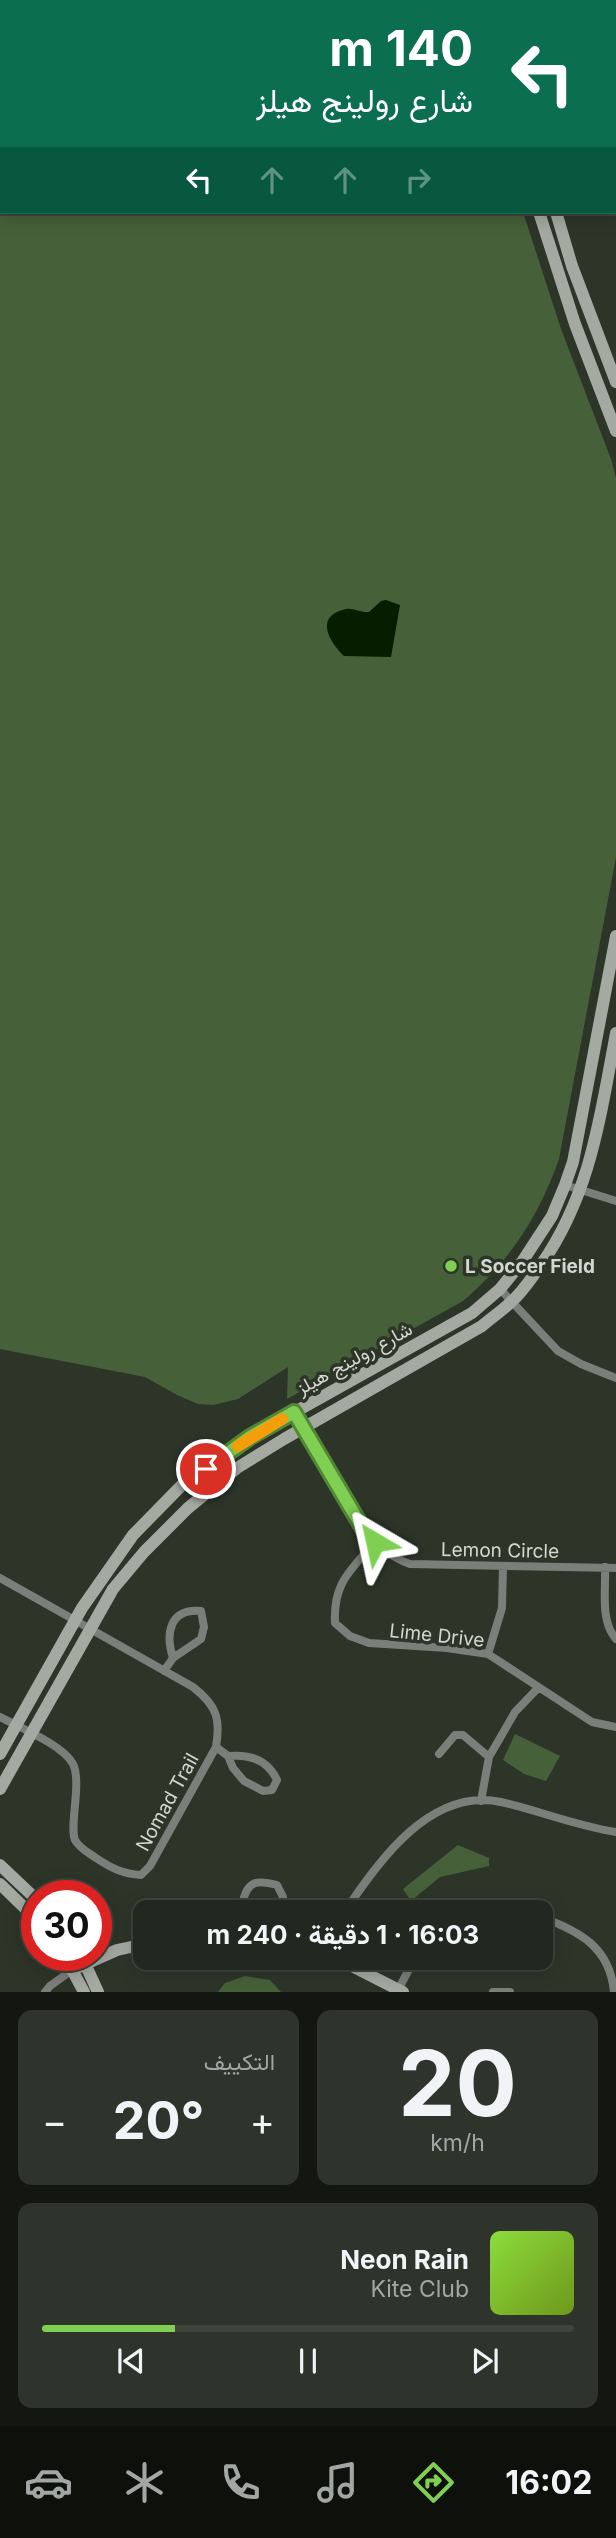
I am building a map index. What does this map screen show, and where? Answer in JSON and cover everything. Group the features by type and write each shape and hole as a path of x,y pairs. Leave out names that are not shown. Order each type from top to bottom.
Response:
{"main road":[{"path":"540,214 575,324 616,431"},
{"path":"557,214 572,266 616,382"},
{"name":"شارع رولينج هيلز","path":"0,1754 75,1621 133,1535 183,1484 250,1437 472,1313 500,1289 522,1262 552,1216 573,1162 616,936"},
{"path":"598,1029 616,1033"},
{"name":"شارع رولينج هيلز","path":"0,1789 113,1589 188,1508 237,1468 482,1326 512,1302 554,1245 580,1190 593,1153 616,1033"},
{"path":"0,1865 21,1885"},
{"path":"0,1884 21,1904"},
{"path":"112,1951 133,1947"},
{"path":"359,1970 400,1991"},
{"path":"73,1971 84,1992"},
{"path":"89,1971 98,1992"}],"street":[{"path":"565,1185 616,1201"},
{"path":"500,1289 558,1351 616,1378"},
{"name":"Lemon Circle","path":"294,1412 362,1527 396,1559 410,1564 616,1567"},
{"name":"Lime Drive","path":"375,1542 339,1586 334,1607 335,1623 350,1636 369,1643 447,1648 488,1654 592,1722 616,1727"},
{"path":"488,1654 502,1608 503,1566"},
{"path":"605,1567 606,1615 609,1631 616,1639"},
{"name":"Nomad Trail","path":"0,1578 193,1687 208,1699 216,1713 218,1731 216,1747 150,1866 141,1875 126,1874 110,1867 81,1848 74,1839 76,1778 73,1764 63,1752 32,1733"},
{"path":"164,1671 173,1658 201,1639 204,1627 201,1611 188,1610 177,1616 170,1630 168,1643 173,1658"},
{"path":"481,1801 489,1757 515,1712 538,1688"},
{"path":"0,1717 32,1733"},
{"path":"439,1754 455,1735 463,1735 489,1757"},
{"name":"Nomad Trail","path":"216,1747 228,1756 233,1768 244,1781 263,1791 272,1790 277,1780 271,1767 254,1758 228,1756"},
{"path":"353,1900 381,1862 407,1835 437,1812 462,1801 500,1802 595,1829 616,1832"},
{"path":"243,1900 251,1883 261,1880 277,1885 282,1900"},
{"path":"553,1922 597,1947 613,1980 614,1992"},
{"path":"400,1991 410,1970"},
{"path":"45,1992 71,1971"},
{"path":"493,1992 510,1992"}],"shaded area":[{"path":"0,214 524,214 561,329 616,478 616,857 559,1159 542,1200 509,1254 463,1301 287,1399 288,1367 238,1399 213,1405 198,1404 145,1377 0,1349"},
{"path":"386,600 400,605 391,657 344,656 327,630 330,617 346,609 369,612"},
{"path":"515,1734 560,1756 546,1781 524,1774 503,1760"},
{"path":"458,1845 489,1858 489,1866 440,1877 412,1900 403,1889"},
{"path":"245,1976 270,1980 281,1992 218,1992 225,1983"}],"slow traffic":[{"path":"238,1446 282,1419"}],"place":[{"name":"L Soccer Field","path":"451,1266"}],"route":[{"path":"206,1469 250,1437 294,1412 362,1527 375,1542"}]}
